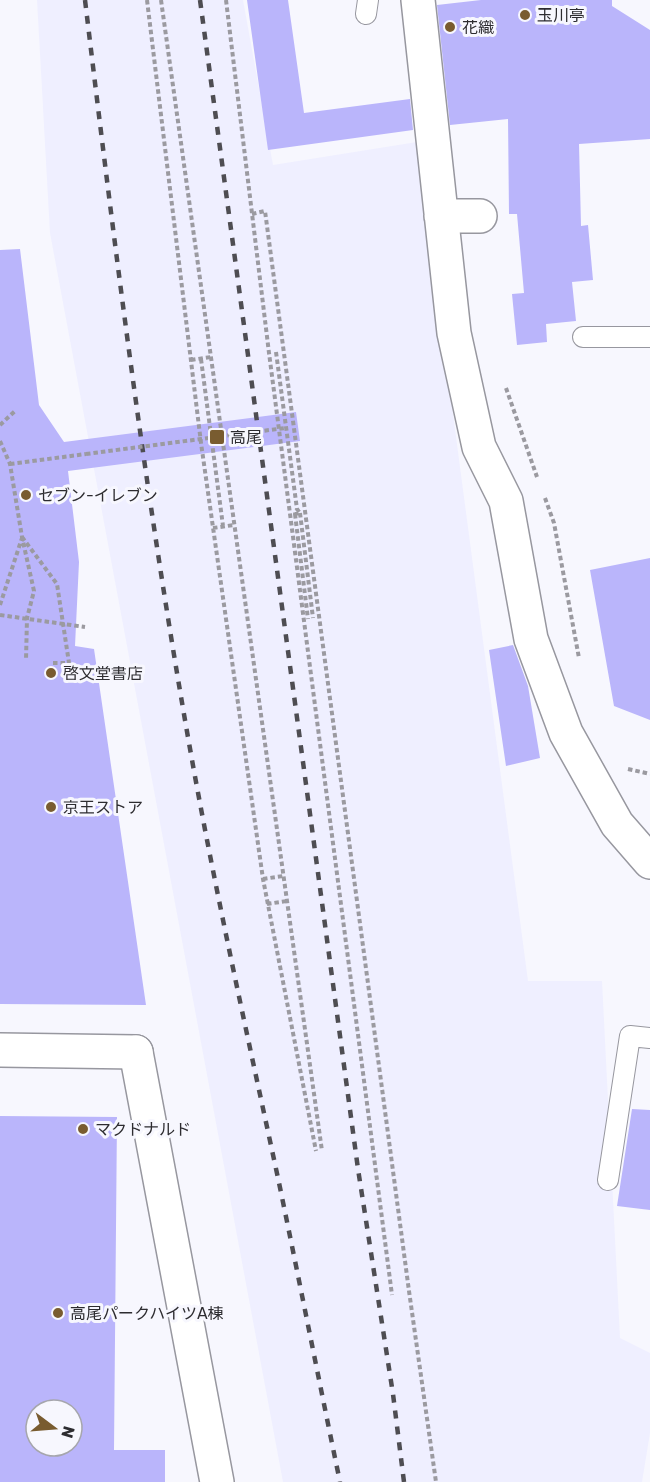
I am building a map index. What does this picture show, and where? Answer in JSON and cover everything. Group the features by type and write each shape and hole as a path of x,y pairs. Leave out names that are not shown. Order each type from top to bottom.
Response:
{"street":[{"path":"418,0 454,333 476,436 479,447 506,501 531,639 566,733 617,824 650,862"},
{"path":"441,216 480,216"},
{"path":"0,1050 136,1052 217,1482"}],"lane":[{"path":"583,337 650,337"},
{"path":"608,1180 630,1036 650,1038"}],"path":[{"path":"147,0 213,528 263,879 316,1151"},
{"path":"161,0 322,1150"},
{"path":"226,0 268,353 308,619"},
{"path":"252,214 265,211 436,1482"},
{"path":"268,353 284,351"},
{"path":"276,352 392,1295"},
{"path":"191,360 211,357"},
{"path":"201,359 223,526"},
{"path":"0,424 15,411"},
{"path":"10,464 285,428"},
{"path":"0,441 10,464 34,591 27,618 26,660"},
{"path":"213,528 234,525"},
{"path":"0,605 22,537"},
{"path":"22,537 57,584 69,663 52,663"},
{"path":"0,615 85,627"},
{"path":"308,619 319,617"},
{"path":"263,879 283,876"},
{"path":"267,904 287,901"}],"shaded area":[{"path":"37,0 243,0 273,165 417,142 528,981 602,981 620,1338 650,1353 650,1433 642,1482 283,1482 50,233"}],"building":[{"path":"247,0 288,0 304,113 410,99 413,130 268,150"},
{"path":"481,0 612,0 612,6 650,30 650,139 579,144 581,226 588,225 593,280 572,282 576,321 546,324 547,342 517,345 512,294 524,293 517,214 509,214 508,119 450,125 437,5"},
{"path":"20,249 39,405 64,442 296,412 300,441 68,471 79,562 75,646 94,649 146,1005 0,1004 0,250"},
{"path":"650,558 650,720 614,706 590,570"},
{"path":"513,645 528,686 540,758 506,766 489,650"},
{"path":"632,1109 650,1110 650,1210 617,1206"},
{"name":"高尾パークハイツA棟","path":"0,1116 117,1117 114,1450 165,1450 165,1482 0,1482"}],"railway":[{"path":"85,0 134,387 177,675 234,975 340,1482"},
{"path":"200,0 358,1169 393,1394 404,1482"}],"place":[{"name":"玉川亭","path":"525,15"},
{"name":"花織","path":"450,27"},
{"name":"高尾","path":"217,437"},
{"name":"セブン-イレブン","path":"26,495"},
{"name":"啓文堂書店","path":"51,673"},
{"name":"京王ストア","path":"51,807"},
{"name":"マクドナルド","path":"83,1129"},
{"name":"高尾パークハイツA棟","path":"58,1313"}]}
